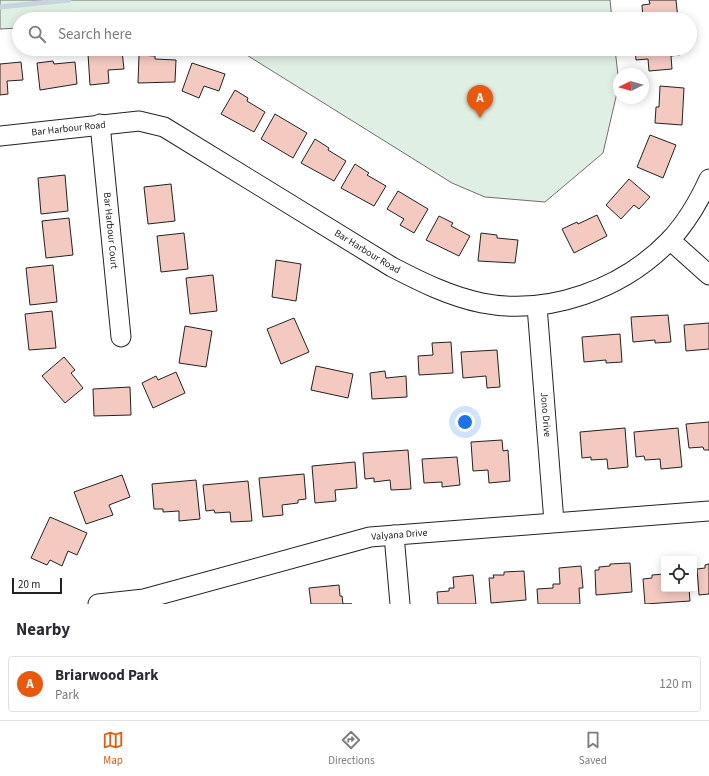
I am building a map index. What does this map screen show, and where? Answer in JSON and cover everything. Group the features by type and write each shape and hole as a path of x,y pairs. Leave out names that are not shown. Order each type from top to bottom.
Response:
{"street":[{"name":"Bar Harbour Road","path":"0,136 100,124 139,121 164,127 392,267 426,285 455,296 483,303 537,306 570,299 602,287 628,274 651,258 670,240 690,214 709,179"},
{"name":"Bar Harbour Court","path":"100,124 121,338"},
{"path":"670,240 709,275"},
{"name":"Jono Drive","path":"537,306 554,522"},
{"name":"Valyana Drive","path":"98,604 144,601 353,541 394,535 709,511"},
{"path":"394,535 400,604"}],"green space":[{"path":"0,0 610,0 611,12 12,12 12,28 0,29"},
{"path":"248,56 616,56 617,68 613,68 613,104 614,104 603,153 545,202 485,197 452,183"}],"building":[{"path":"649,0 676,0 677,12 642,12 642,5 650,4"},
{"path":"88,56 123,56 124,69 108,70 109,83 90,85"},
{"path":"139,56 155,56 155,59 176,60 175,82 138,83"},
{"path":"636,56 671,56 672,69 649,71 648,59 636,60"},
{"path":"53,61 54,64 75,62 77,84 40,90 37,63"},
{"path":"21,62 23,80 7,81 8,94 0,95 0,64"},
{"path":"192,63 225,74 219,91 204,86 199,98 182,91"},
{"path":"660,86 684,88 682,125 655,123 656,107 659,107"},
{"path":"235,90 248,98 247,101 265,112 254,132 221,114"},
{"path":"275,114 307,133 293,158 261,139"},
{"path":"650,135 676,145 663,178 637,167"},
{"path":"315,139 329,148 328,150 346,161 334,181 301,163"},
{"path":"355,164 369,173 367,175 386,186 374,206 341,188"},
{"path":"65,175 68,211 41,214 38,178"},
{"path":"629,179 650,197 639,209 634,205 621,219 606,205"},
{"path":"171,184 175,221 148,224 144,187"},
{"path":"398,191 428,209 414,233 400,225 404,219 387,209"},
{"path":"597,215 607,236 574,253 562,229 577,222 578,224"},
{"path":"439,216 453,223 451,226 470,236 459,256 426,240"},
{"path":"69,218 73,255 46,258 42,221"},
{"path":"184,233 188,269 161,272 157,236"},
{"path":"481,233 497,235 497,238 518,240 515,263 478,261"},
{"path":"276,260 301,264 296,301 272,297"},
{"path":"53,265 57,302 30,305 26,268"},
{"path":"213,275 217,311 190,314 186,278"},
{"path":"52,311 56,348 29,350 25,314"},
{"path":"668,315 671,342 655,343 655,340 633,342 631,317"},
{"path":"294,318 309,352 281,364 267,329"},
{"path":"709,323 709,349 686,351 684,325"},
{"path":"185,326 212,331 206,367 179,363"},
{"path":"620,334 622,362 606,363 606,360 584,362 582,337"},
{"path":"451,342 453,373 419,375 418,356 433,355 432,343"},
{"path":"497,350 500,387 487,388 486,376 463,378 461,352"},
{"path":"64,357 75,370 71,373 83,388 65,403 42,376"},
{"path":"316,366 353,374 348,398 311,390"},
{"path":"385,371 386,378 406,376 407,397 372,399 370,373"},
{"path":"176,372 185,393 153,408 142,383 156,376 158,380"},
{"path":"130,387 131,415 94,416 93,389"},
{"path":"709,422 709,450 704,450 703,447 689,448 686,424"},
{"path":"625,428 628,467 608,469 607,459 591,460 591,457 582,458 580,432"},
{"path":"678,428 682,467 661,469 660,459 645,460 644,456 636,457 634,432"},
{"path":"502,440 503,451 508,450 510,481 489,483 488,470 473,471 471,442"},
{"path":"408,450 411,489 391,490 390,480 374,482 374,478 365,479 363,453"},
{"path":"457,457 460,485 442,487 442,482 424,483 422,459"},
{"path":"355,462 357,488 335,490 336,501 315,503 312,466"},
{"path":"304,474 306,499 298,500 298,503 282,505 283,515 263,517 259,478"},
{"path":"122,475 130,497 109,505 113,515 86,524 74,492"},
{"path":"196,480 200,519 179,521 179,511 163,512 163,509 154,509 152,484"},
{"path":"248,481 252,521 231,522 230,512 215,513 214,510 206,511 203,485"},
{"path":"50,517 87,533 77,555 68,551 62,566 50,560 47,565 31,558"},
{"path":"630,563 632,592 596,595 595,570 599,570 599,567 610,566 610,564"},
{"path":"709,564 709,594 699,595 697,569 705,568 705,565"},
{"path":"581,566 583,588 579,588 580,604 538,604 537,589 553,588 553,584 560,584 559,568"},
{"path":"524,571 526,600 491,603 489,578 494,578 493,575 504,575 504,572"},
{"path":"661,574 661,592 689,592 690,601 645,604 643,579 652,578 652,575"},
{"path":"473,575 476,604 438,604 437,592 449,591 449,588 454,588 453,577"},
{"path":"339,585 340,596 342,596 343,604 311,604 309,588"}],"waterway":[{"path":"0,7 69,0"}],"place":[{"name":"Briarwood Park","path":"480,118"}]}
